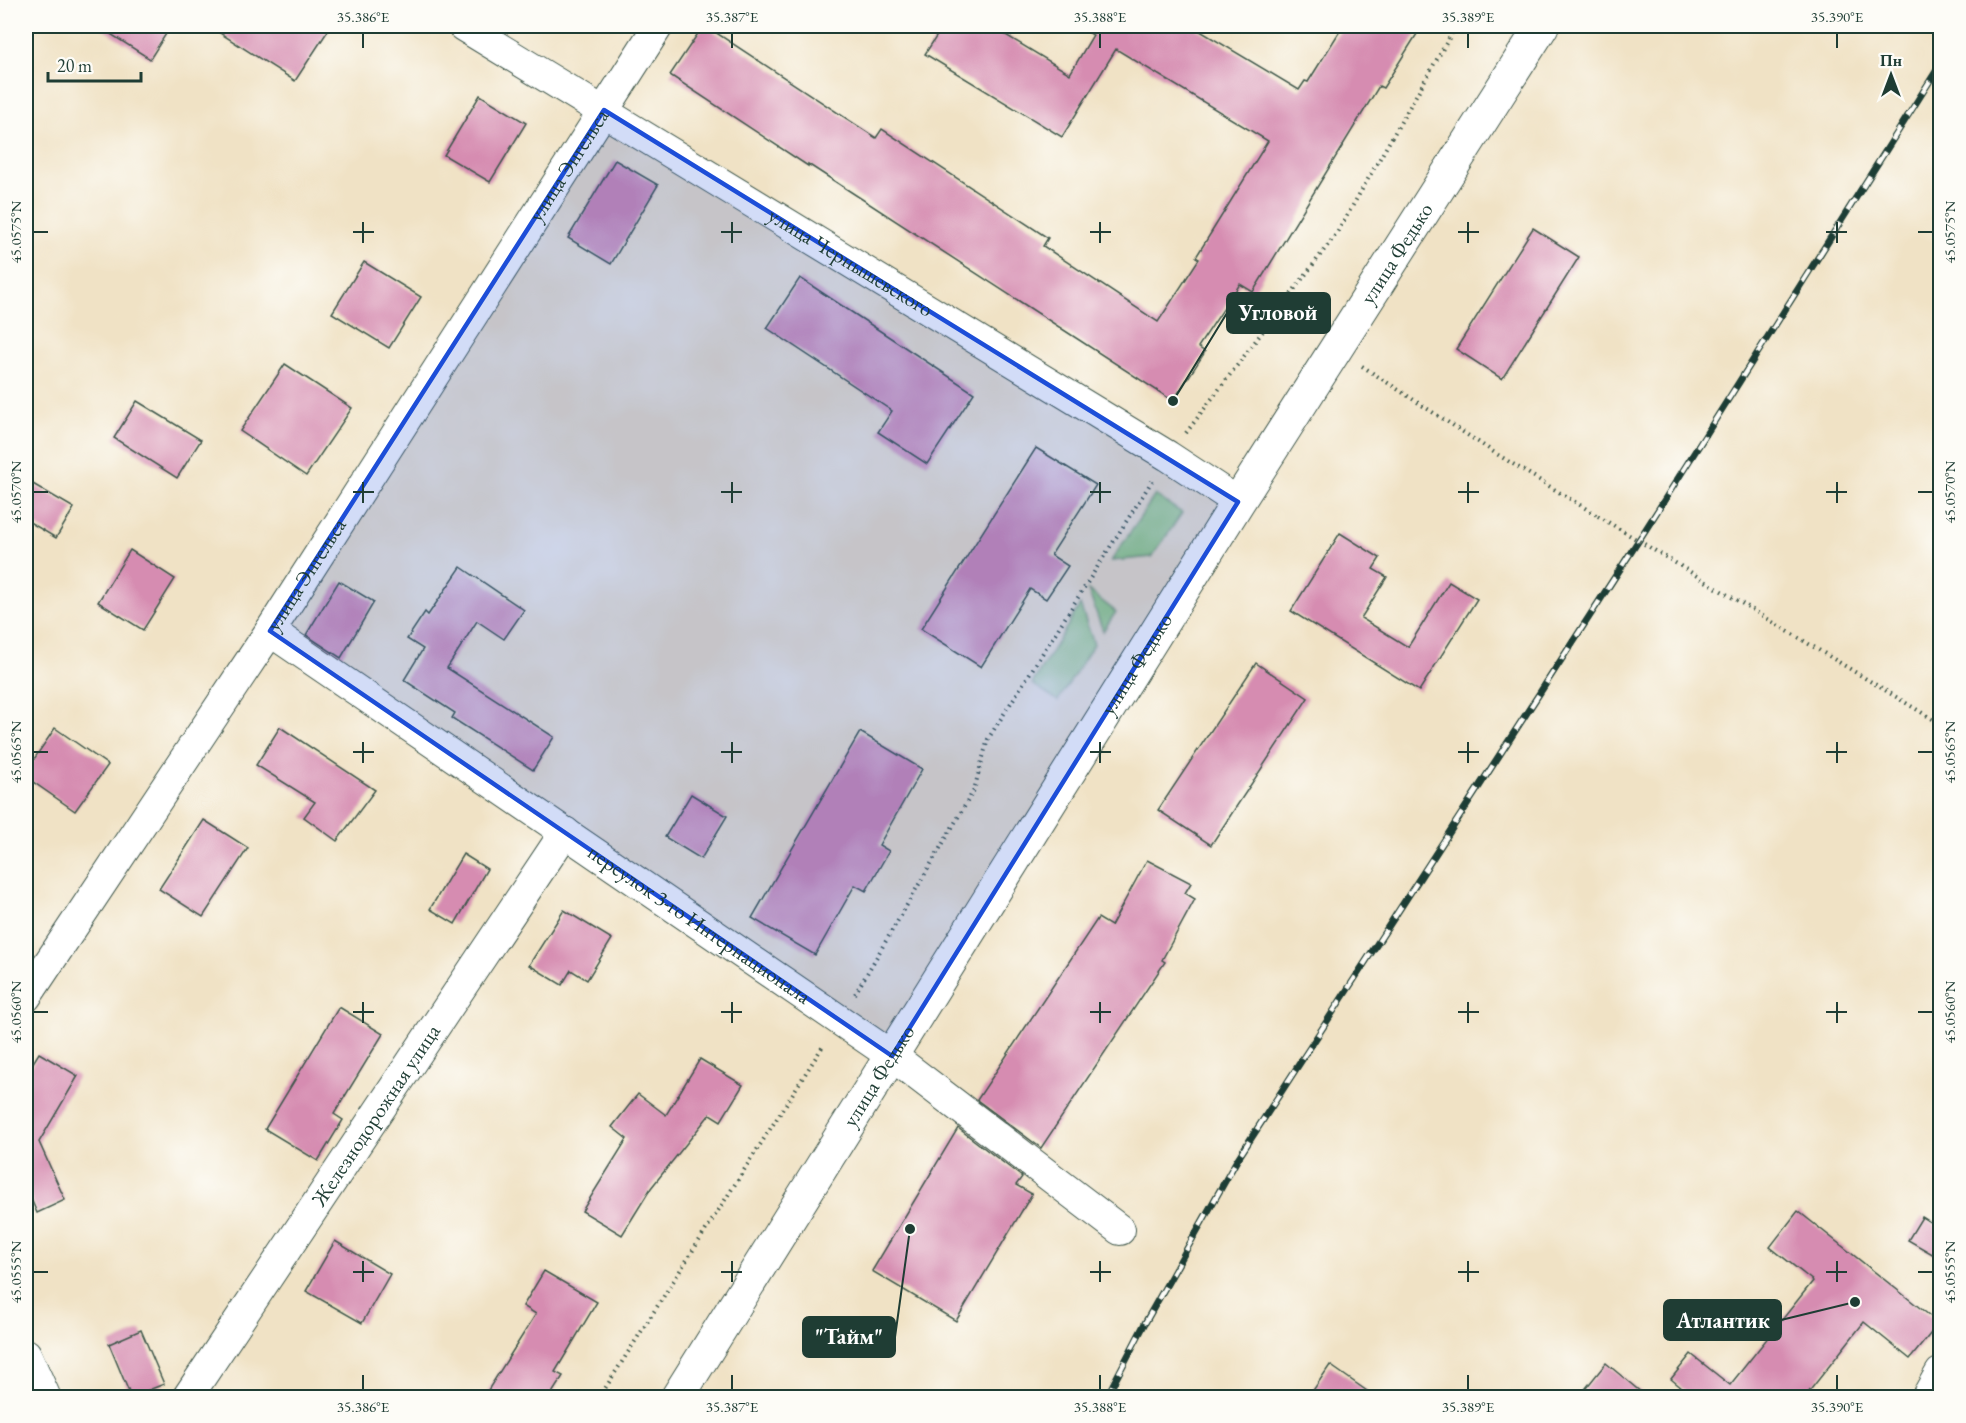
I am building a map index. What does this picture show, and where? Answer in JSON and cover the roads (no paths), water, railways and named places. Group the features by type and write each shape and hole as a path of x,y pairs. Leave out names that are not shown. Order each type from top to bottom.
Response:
{"main road":[{"name":"улица Федько","path":"677,1398 1238,502 1542,26"}],"street":[{"name":"улица Чернышевского","path":"463,26 1168,456 1238,502"},
{"name":"улица Энгельса","path":"26,997 270,630 658,26"},
{"name":"переулок 3-го Интернационала","path":"270,630 891,1056 1120,1230"},
{"name":"Железнодорожная улица","path":"187,1398 565,832"},
{"path":"26,1354 46,1398"},
{"path":"1926,1398 1941,1373"}],"railway":[{"path":"1106,1398 1145,1323 1237,1160 1646,529 1940,65"}],"place":[{"name":"Угловой","path":"1173,401"},
{"name":"\"Тайм\"","path":"910,1229"},
{"name":"Атлантик","path":"1855,1302"}]}
